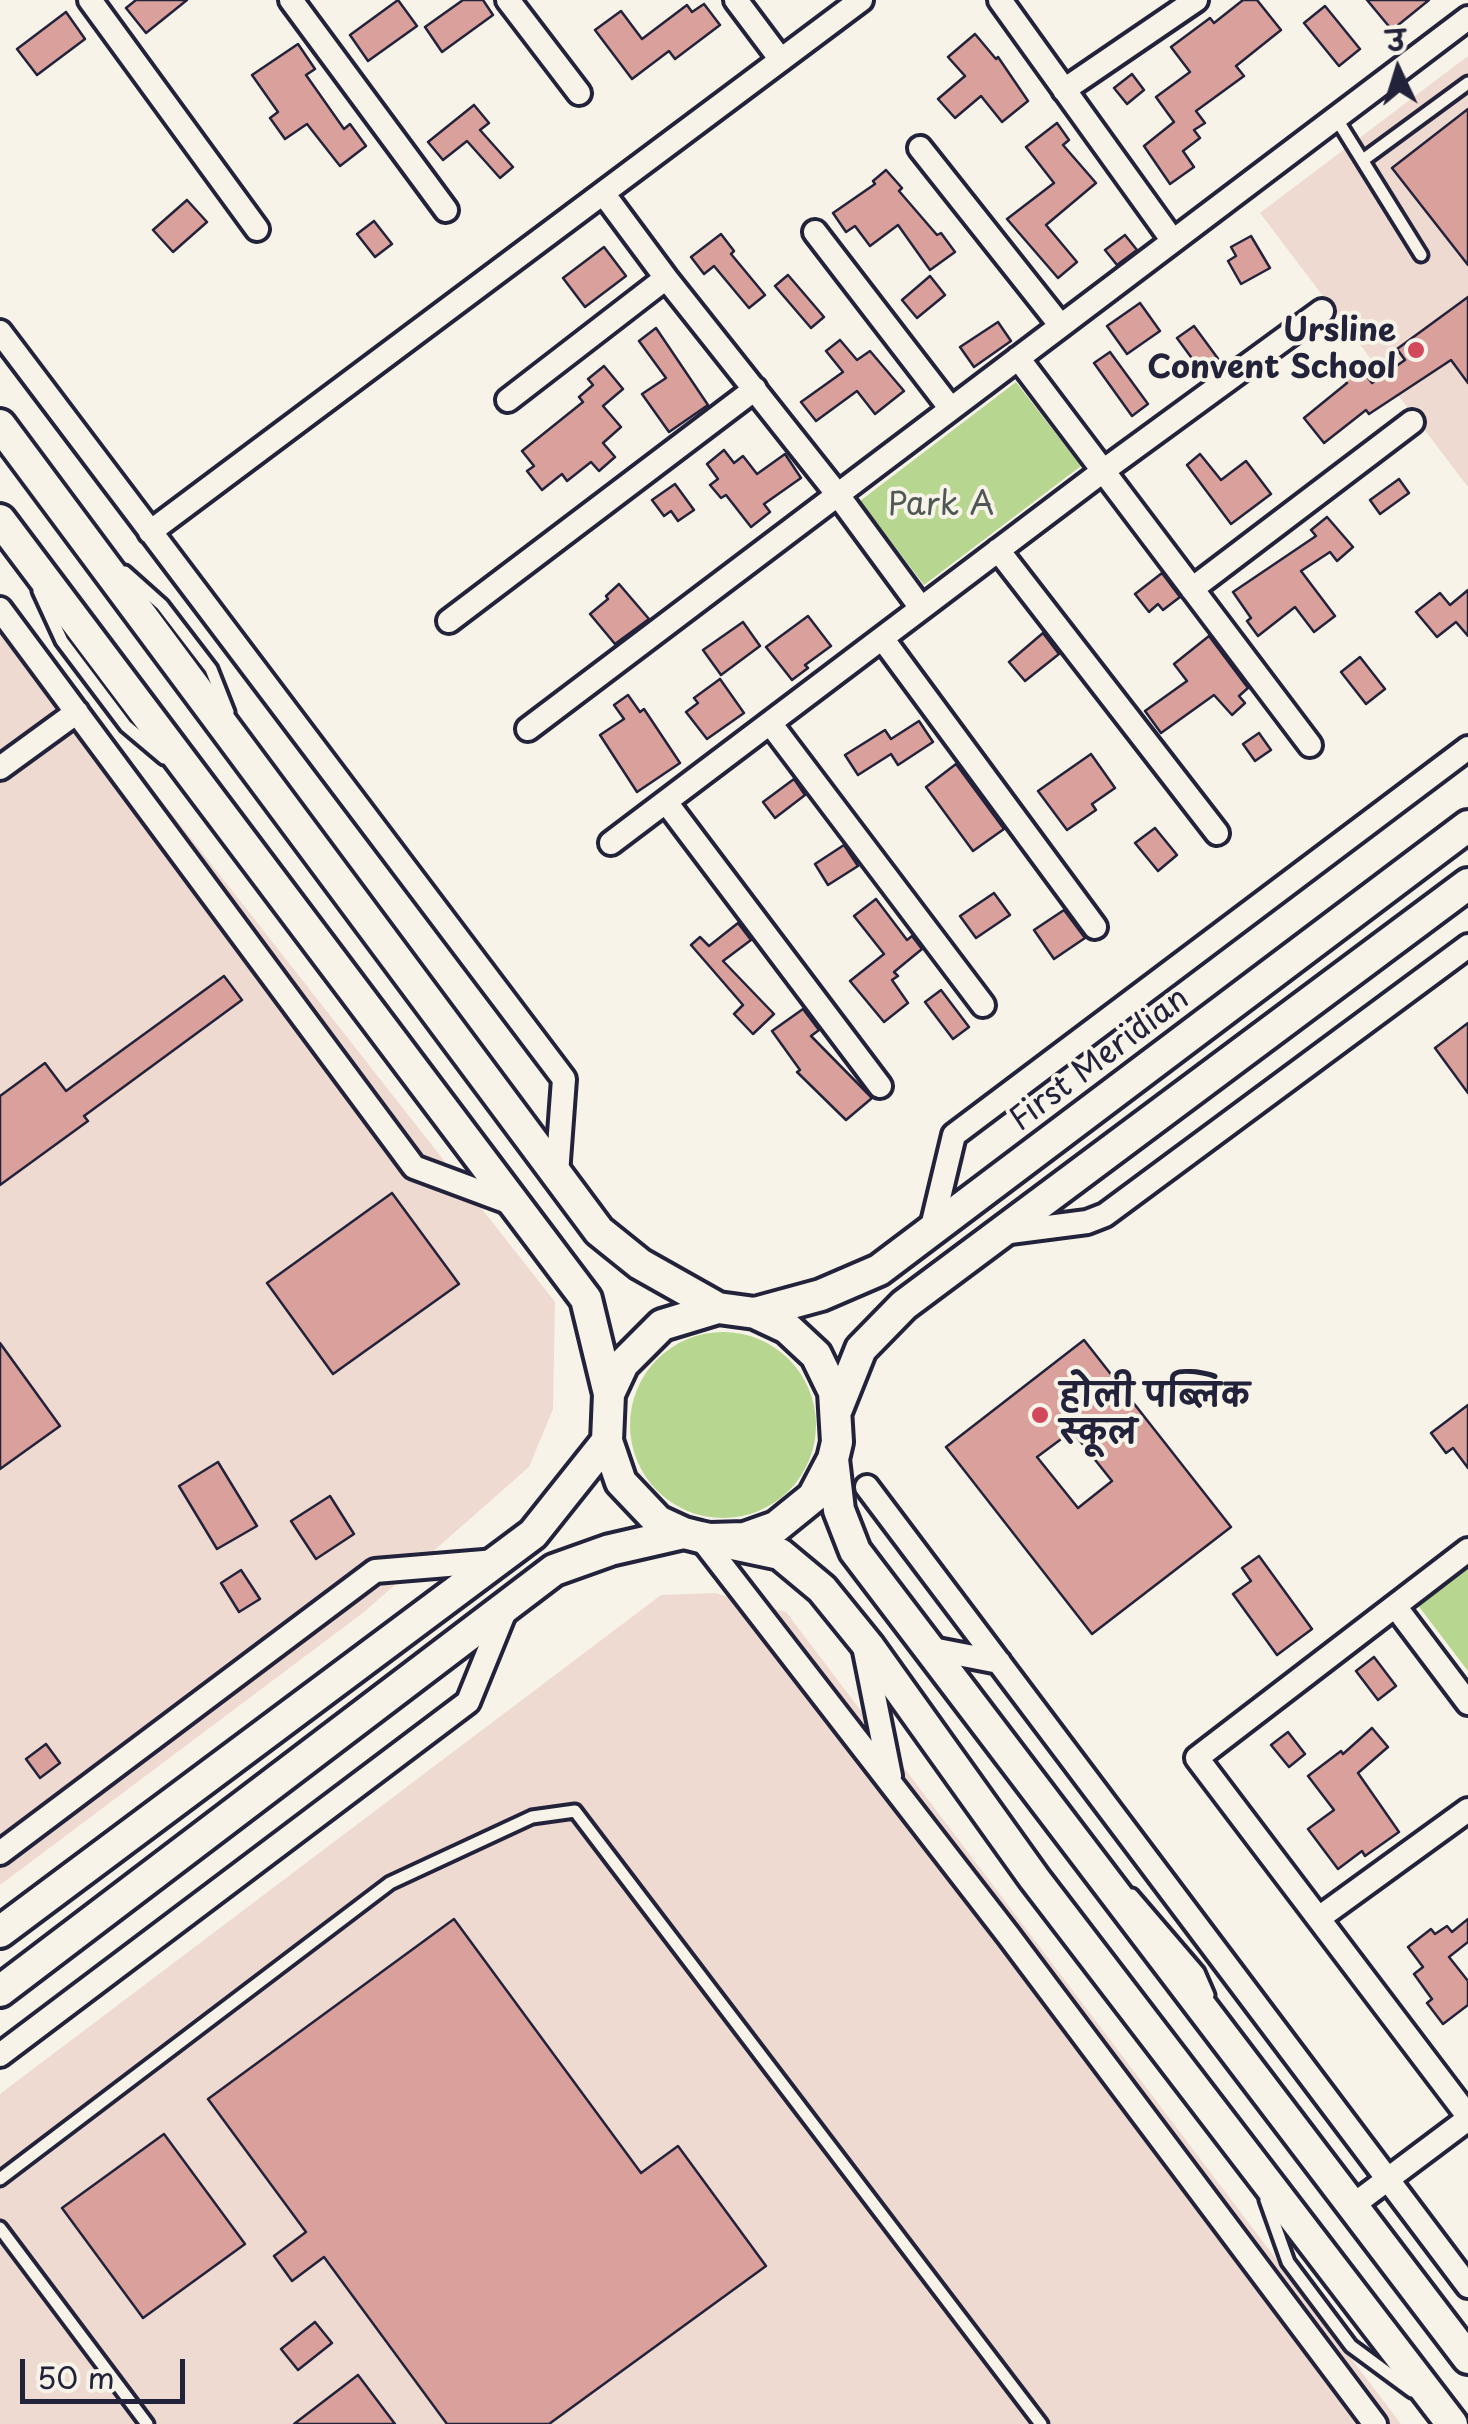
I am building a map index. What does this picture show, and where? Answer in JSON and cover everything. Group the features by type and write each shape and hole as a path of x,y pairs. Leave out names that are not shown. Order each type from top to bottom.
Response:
{"street":[{"path":"90,0 257,228"},
{"path":"290,0 446,210"},
{"path":"508,0 579,93"},
{"path":"736,0 781,60"},
{"path":"150,532 861,0"},
{"path":"1000,0 1173,242"},
{"path":"1064,90 1196,0"},
{"path":"528,729 1468,18"},
{"path":"920,148 1061,326"},
{"path":"604,193 922,608"},
{"path":"815,232 951,409"},
{"path":"508,400 666,278"},
{"path":"610,843 1103,470 1322,311"},
{"path":"0,332 564,1079 557,1174"},
{"path":"1018,358 1310,745"},
{"path":"449,621 755,389"},
{"path":"1192,589 1412,422"},
{"path":"0,426 599,1231 640,1264 718,1308 754,1313 786,1328 816,1355 834,1392 837,1408 833,1459 812,1497 776,1527 745,1538 698,1537 610,1550 554,1570 0,1992"},
{"path":"9,532 586,1299 610,1394 607,1442 622,1482 658,1521 698,1537 780,1554 822,1589 1034,1878 1450,2421"},
{"path":"998,550 1216,833"},
{"path":"0,608 414,1166 516,1205"},
{"path":"882,638 1094,926"},
{"path":"0,768 77,712"},
{"path":"770,723 983,1005"},
{"path":"931,1231 954,1136 1468,748"},
{"path":"666,802 880,1086"},
{"name":"First Meridian","path":"754,1313 821,1295 879,1270 1468,826"},
{"path":"837,1408 861,1349 904,1306 1468,884"},
{"path":"1001,1233 1087,1222 1105,1214 1468,946"},
{"path":"610,1394 622,1364 662,1325 718,1308"},
{"path":"0,1932 533,1534 607,1442"},
{"path":"833,1459 838,1510 855,1552 1468,2358"},
{"path":"867,1487 1468,2286"},
{"path":"698,1537 892,1785 1375,2424"},
{"path":"1352,2206 1468,2117 1198,1758 1468,1550"},
{"path":"0,1853 375,1571 496,1561"},
{"path":"0,2056 468,1702 507,1606"},
{"path":"1395,1606 1468,1703"},
{"path":"863,1640 892,1785"},
{"path":"926,1648 999,1662"},
{"path":"1318,1918 1468,1810"}],"lane":[{"path":"1363,160 1468,83"},
{"path":"1336,118 1421,255"},
{"path":"0,2179 390,1883 532,1818 576,1811 1041,2424"},
{"path":"0,2228 147,2424"}],"shaded area":[{"name":"Ursline Convent School","path":"1468,56 1468,487 1260,213"},
{"path":"0,595 555,1302 553,1409 529,1467 364,1612 0,1885"},
{"path":"715,1593 786,1612 1401,2424 0,2424 0,2094 661,1595"}],"green space":[{"name":"Park A","path":"1016,382 1081,466 924,585 860,501"},
{"path":"723,1332 758,1339 789,1359 809,1390 816,1425 809,1460 789,1491 758,1511 723,1518 688,1511 657,1491 637,1460 630,1425 637,1390 657,1359 688,1339"},
{"path":"1468,1566 1468,1671 1417,1604"}],"building":[{"path":"136,0 187,0 146,33 126,8"},
{"path":"398,0 417,26 368,61 350,35"},
{"path":"463,0 483,0 493,15 442,52 425,27"},
{"path":"1243,0 1257,0 1281,30 1236,66 1244,76 1196,111 1205,123 1194,130 1200,138 1183,151 1194,167 1170,184 1144,146 1174,122 1156,97 1190,72 1171,47 1210,18 1214,23"},
{"path":"1367,0 1429,0 1392,30"},
{"path":"704,4 720,25 675,59 669,51 632,79 595,30 621,11 642,39 687,5 692,12"},
{"path":"1325,6 1360,49 1339,66 1304,23"},
{"path":"66,12 85,39 37,75 17,49"},
{"path":"975,34 998,57 1028,101 1002,122 981,96 955,118 938,99 965,76 948,57"},
{"path":"298,44 315,69 306,75 344,129 350,124 366,146 340,166 307,124 285,139 270,118 278,112 252,75"},
{"path":"1132,74 1144,90 1127,104 1114,88"},
{"path":"474,105 489,123 480,130 513,167 500,178 467,141 443,160 428,142"},
{"path":"1468,109 1468,265 1392,168"},
{"path":"1057,123 1069,140 1063,145 1096,183 1046,225 1077,262 1058,278 1007,219 1054,183 1026,147"},
{"path":"886,170 902,188 899,191 955,252 930,270 898,225 870,246 855,226 846,232 833,213 875,184 873,181"},
{"path":"187,200 207,222 173,252 153,230"},
{"path":"374,221 392,244 375,257 357,234"},
{"path":"721,234 734,251 731,254 765,295 749,308 714,266 704,274 691,257"},
{"path":"1125,235 1137,250 1117,265 1105,250"},
{"path":"1251,236 1270,268 1241,284 1228,261 1236,256 1231,247"},
{"path":"604,247 626,276 585,307 563,278"},
{"path":"788,275 824,317 811,328 775,286"},
{"path":"930,276 945,295 917,318 902,300"},
{"path":"1468,297 1468,383 1451,360 1369,414 1366,410 1324,443 1304,418 1347,383 1343,378 1359,366 1372,383 1405,360 1397,349"},
{"path":"1140,303 1160,331 1127,354 1107,326"},
{"path":"998,322 1011,341 974,367 960,347"},
{"path":"1194,326 1219,360 1202,372 1177,338"},
{"path":"656,328 708,405 669,432 642,394 666,378 639,341"},
{"path":"840,340 857,360 870,351 904,391 875,414 857,391 816,421 801,402 843,372 826,351"},
{"path":"1110,352 1148,404 1132,416 1094,363"},
{"path":"604,366 623,389 603,406 621,427 603,443 615,457 599,471 591,462 567,481 562,474 542,490 527,471 534,466 522,451 583,402 579,397 593,385 588,379"},
{"path":"724,450 734,463 743,456 757,474 785,454 801,478 764,504 770,512 751,527 726,495 721,498 710,485 718,479 707,464"},
{"path":"1200,454 1221,480 1246,461 1271,494 1231,524 1187,465"},
{"path":"1399,479 1409,493 1380,514 1370,500"},
{"path":"675,484 694,510 678,521 671,511 664,516 652,500"},
{"path":"1327,517 1353,547 1337,561 1330,552 1301,571 1335,616 1314,632 1295,607 1258,636 1233,592 1316,536 1311,530"},
{"path":"1162,573 1180,597 1163,610 1158,604 1149,612 1135,594"},
{"path":"619,584 649,619 615,644 590,614"},
{"path":"1468,590 1468,636 1456,622 1437,637 1416,612 1440,593 1450,605"},
{"path":"808,616 831,646 792,680 766,647"},
{"path":"743,622 760,646 721,675 703,650"},
{"path":"1043,633 1059,654 1025,681 1009,662"},
{"path":"1209,636 1248,688 1239,696 1245,703 1232,715 1214,695 1161,733 1145,711 1187,681 1174,664"},
{"path":"1360,657 1385,689 1366,704 1341,672"},
{"path":"720,679 744,713 707,739 686,712 698,703 694,698"},
{"path":"628,695 640,712 644,709 680,763 637,792 600,735 624,719 614,705"},
{"path":"919,721 933,742 898,765 891,754 858,775 845,755 885,730 891,739"},
{"path":"1259,733 1271,750 1255,761 1243,744"},
{"path":"1091,754 1115,788 1092,804 1096,810 1067,830 1038,791"},
{"path":"956,764 1004,829 973,851 926,787"},
{"path":"794,779 805,795 775,818 763,802"},
{"path":"1155,828 1177,855 1158,871 1135,843"},
{"path":"844,845 858,866 828,885 815,864"},
{"path":"994,893 1010,915 976,938 960,916"},
{"path":"876,899 907,940 912,936 922,949 894,972 898,976 892,980 908,1003 884,1022 850,981 884,954 854,916"},
{"path":"1064,910 1085,938 1054,959 1034,930"},
{"path":"738,923 751,940 723,961 774,1014 753,1034 734,1014 743,1005 691,945 700,937 709,946"},
{"path":"224,976 242,1000 84,1116 88,1121 0,1185 0,1096 45,1063 66,1091"},
{"path":"941,990 969,1027 953,1039 925,1002"},
{"path":"803,1009 819,1030 811,1036 872,1098 846,1120 797,1072 800,1070 772,1031"},
{"path":"1468,1023 1468,1093 1435,1048"},
{"path":"392,1193 459,1284 333,1374 267,1283"},
{"path":"1084,1340 1231,1527 1092,1634 946,1447","holes":["1072,1431 1112,1481 1078,1508 1037,1457"]},
{"path":"0,1343 60,1426 0,1469"},
{"path":"1468,1405 1468,1468 1453,1448 1446,1453 1431,1433"},
{"path":"218,1462 257,1526 217,1549 179,1486"},
{"path":"330,1496 354,1534 316,1559 291,1521"},
{"path":"1259,1556 1312,1629 1277,1655 1233,1594 1251,1581 1242,1568"},
{"path":"241,1570 260,1599 239,1612 221,1583"},
{"path":"1374,1657 1396,1686 1378,1700 1356,1671"},
{"path":"1372,1728 1388,1747 1358,1773 1399,1832 1338,1869 1308,1829 1334,1810 1308,1776 1341,1751 1343,1754"},
{"path":"1288,1732 1305,1754 1289,1767 1271,1745"},
{"path":"46,1744 60,1763 40,1778 26,1759"},
{"path":"454,1919 641,2173 678,2146 766,2266 549,2424 447,2424 324,2257 292,2281 274,2256 306,2232 208,2099"},
{"path":"1468,1919 1468,1942 1449,1957 1468,1981 1468,2005 1443,2024 1427,2003 1432,1999 1414,1974 1423,1967 1408,1947 1431,1929 1435,1934 1447,1926 1452,1932"},
{"path":"164,2134 245,2244 143,2318 62,2208"},
{"path":"315,2322 332,2343 298,2370 281,2349"},
{"path":"358,2375 395,2424 294,2424"}],"place":[{"name":"Ursline Convent School","path":"1416,350"},
{"name":"होली पब्लिक स्कूल","path":"1040,1415"}]}
